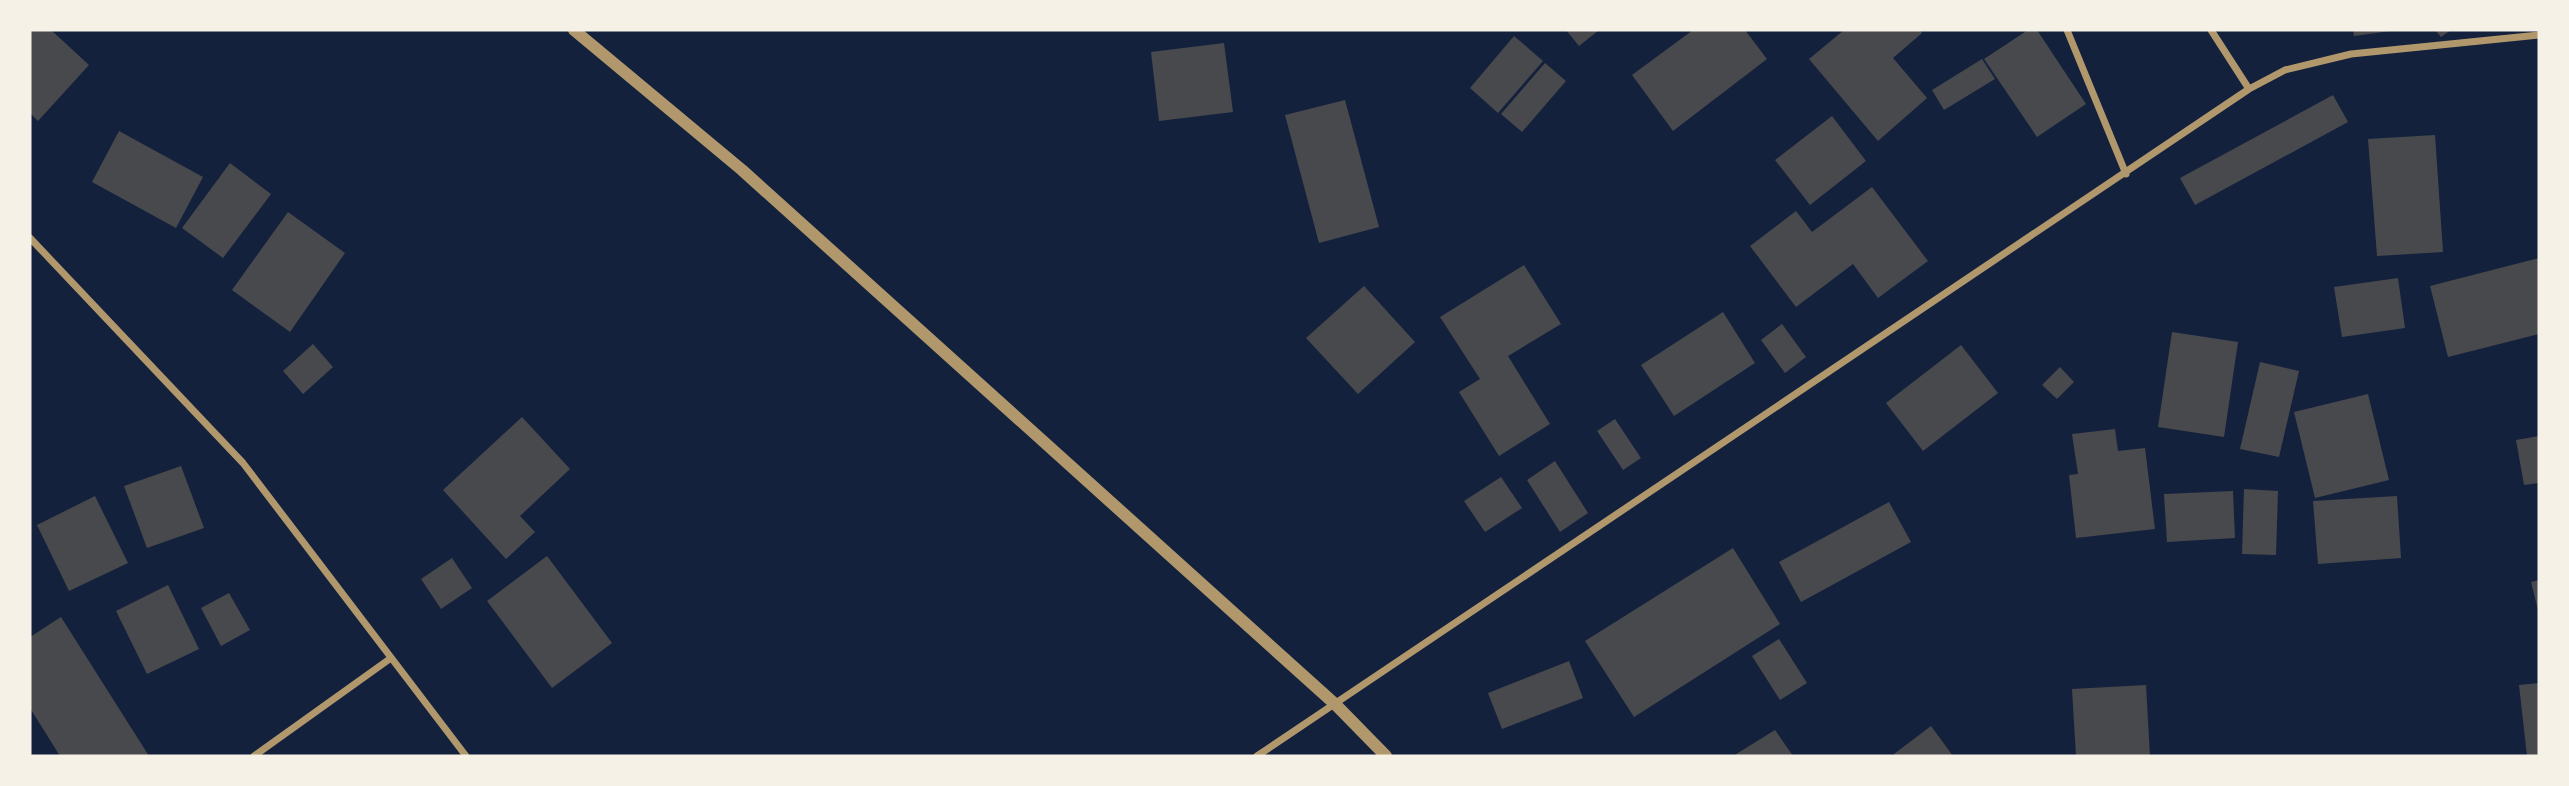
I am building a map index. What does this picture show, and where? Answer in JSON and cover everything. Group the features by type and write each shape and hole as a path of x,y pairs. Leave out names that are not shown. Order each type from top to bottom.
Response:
{"street":[{"path":"573,30 752,179 1336,705 1386,756"},
{"path":"2067,30 2126,174"},
{"path":"2211,30 2249,89"},
{"path":"1258,756 2249,89 2285,70 2351,54 2539,35"},
{"path":"30,238 243,463 466,756"},
{"path":"254,756 391,658"}],"building":[{"path":"30,30 51,30 89,65 38,121 30,113"},
{"path":"1566,30 1599,30 1579,46"},
{"path":"1693,30 1745,30 1767,59 1673,131 1632,75"},
{"path":"1844,30 1920,30 1922,33 1893,58 1927,98 1878,141 1809,59"},
{"path":"2028,30 2037,30 2086,104 2037,137 1984,59"},
{"path":"2353,30 2391,30 2391,31 2354,36"},
{"path":"2435,30 2451,30 2441,37"},
{"path":"1514,36 1543,61 1498,113 1470,88"},
{"path":"1224,43 1233,112 1159,121 1151,52"},
{"path":"1982,59 1995,79 1944,110 1932,90"},
{"path":"1545,63 1566,81 1522,132 1501,114"},
{"path":"2333,95 2348,122 2195,205 2180,178"},
{"path":"1345,100 1379,227 1319,243 1285,115"},
{"path":"1832,116 1866,161 1810,205 1775,160"},
{"path":"119,131 203,177 176,228 92,182"},
{"path":"2435,135 2443,252 2377,256 2368,139"},
{"path":"230,163 271,194 223,258 182,228"},
{"path":"1872,187 1928,261 1878,298 1853,264 1796,307 1750,246 1796,211 1812,232"},
{"path":"288,212 345,253 290,332 232,290"},
{"path":"2539,258 2539,334 2448,357 2430,286"},
{"path":"1524,265 1561,324 1508,356 1550,424 1499,456 1459,392 1480,379 1440,317"},
{"path":"2398,278 2405,328 2342,337 2334,287"},
{"path":"1364,286 1415,342 1358,394 1306,338"},
{"path":"1723,312 1755,363 1674,416 1641,365"},
{"path":"1782,324 1806,357 1785,373 1761,340"},
{"path":"2172,332 2238,342 2224,437 2158,427"},
{"path":"313,344 333,367 303,394 283,371"},
{"path":"1961,345 1998,393 1923,451 1886,403"},
{"path":"2260,362 2299,371 2279,457 2240,449"},
{"path":"2060,367 2074,382 2057,399 2042,385"},
{"path":"2368,394 2389,480 2315,498 2294,412"},
{"path":"522,417 570,469 520,516 535,532 506,559 443,490"},
{"path":"1615,419 1641,458 1623,470 1597,431"},
{"path":"2115,429 2118,451 2145,448 2155,529 2076,538 2069,475 2078,474 2072,434"},
{"path":"2539,436 2539,483 2524,485 2516,440"},
{"path":"1555,461 1588,513 1560,532 1527,480"},
{"path":"181,466 204,528 147,548 124,486"},
{"path":"1501,477 1522,508 1485,532 1464,501"},
{"path":"2244,489 2278,491 2276,555 2242,554"},
{"path":"2233,491 2235,538 2167,542 2164,494"},
{"path":"95,496 128,563 69,591 37,525"},
{"path":"2397,496 2401,558 2318,564 2313,501"},
{"path":"1889,502 1911,542 1801,602 1779,562"},
{"path":"1733,548 1780,624 1634,717 1585,641"},
{"path":"547,556 612,643 552,688 487,601"},
{"path":"452,558 472,588 441,609 421,579"},
{"path":"2539,580 2539,610 2538,610 2531,582"},
{"path":"168,585 199,649 147,674 116,611"},
{"path":"229,593 250,630 221,646 201,608"},
{"path":"61,617 149,756 60,756 30,708 30,637"},
{"path":"1779,639 1807,683 1780,700 1752,656"},
{"path":"1569,661 1583,698 1502,729 1488,693"},
{"path":"2539,683 2539,756 2527,756 2519,685"},
{"path":"2146,685 2150,756 2076,756 2072,689"},
{"path":"1931,726 1953,756 1895,756 1894,754"},
{"path":"1775,730 1793,756 1733,756"}]}
